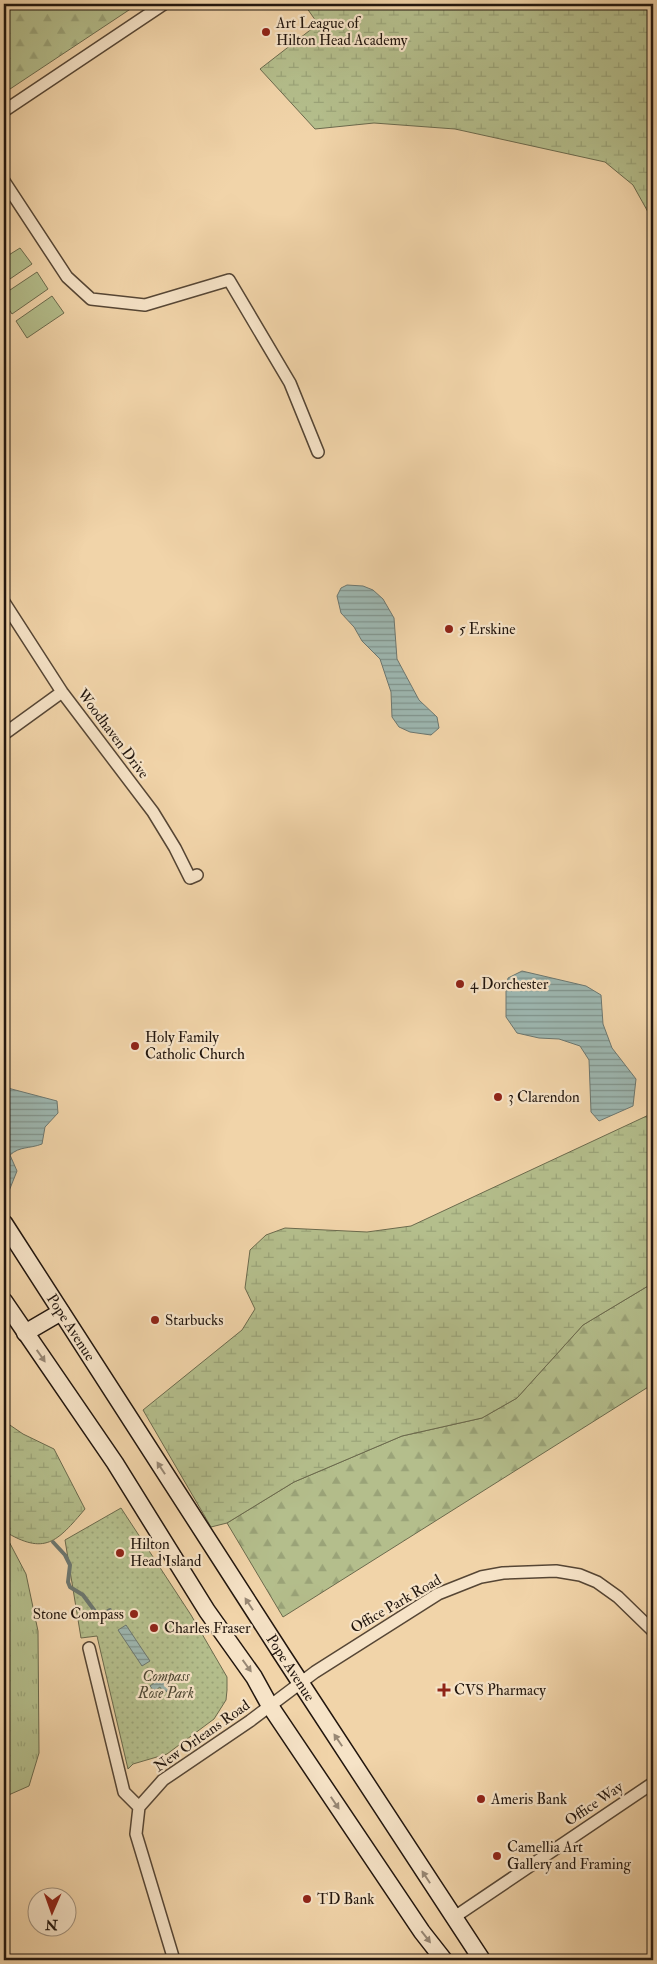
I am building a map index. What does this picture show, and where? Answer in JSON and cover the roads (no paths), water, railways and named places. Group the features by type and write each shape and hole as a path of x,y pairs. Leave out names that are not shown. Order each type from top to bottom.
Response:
{"main road":[{"name":"Pope Avenue","path":"4,1223 300,1684 482,1960"},
{"path":"4,1301 115,1463 206,1611 254,1677 270,1706 422,1932 444,1960"},
{"path":"25,1333 61,1312"}],"street":[{"path":"4,111 164,4"},
{"path":"4,181 67,277 91,299 145,305 229,280 290,383 318,452"},
{"name":"Woodhaven Drive","path":"4,602 62,692 153,812 175,848 190,878 198,875"},
{"path":"4,734 62,692"},
{"name":"Office Park Road","path":"270,1706 353,1646 438,1594 481,1577 503,1573 556,1571 580,1575 597,1582 618,1596 653,1631"},
{"path":"89,1648 124,1792 139,1807 136,1834 174,1960"},
{"name":"New Orleans Road","path":"139,1807 163,1780 270,1706"},
{"name":"Office Way","path":"453,1918 653,1783"}],"water":[{"path":"347,585 363,586 373,590 383,599 394,618 397,659 419,700 437,717 439,728 431,735 410,732 399,727 392,717 391,692 380,659 362,641 354,627 341,613 337,596 341,588"},
{"path":"522,971 586,986 601,995 603,1024 612,1048 636,1079 633,1106 599,1121 591,1112 589,1060 580,1046 559,1039 539,1038 517,1033 506,1017 506,991 508,978"},
{"path":"4,1087 57,1101 58,1113 45,1127 42,1144 21,1149 10,1155 17,1171 7,1196 4,1191"},
{"path":"126,1625 150,1661 142,1666 118,1630"},
{"path":"166,1672 172,1680 170,1682 173,1687 164,1693 160,1687 154,1691 150,1686 154,1683 151,1678 156,1674 158,1677"}],"waterway":[{"path":"53,1542 65,1555 70,1565 68,1582 70,1587 83,1595 97,1614 110,1610"}],"place":[{"name":"Art League of Hilton Head Academy","path":"266,32"},
{"name":"5 Erskine","path":"449,629"},
{"name":"4 Dorchester","path":"460,984"},
{"name":"Holy Family Catholic Church","path":"135,1046"},
{"name":"3 Clarendon","path":"498,1097"},
{"name":"Starbucks","path":"155,1320"},
{"name":"Hilton Head Island","path":"120,1553"},
{"name":"Stone Compass","path":"134,1614"},
{"name":"Charles Fraser","path":"154,1628"},
{"name":"CVS Pharmacy","path":"444,1690"},
{"name":"Ameris Bank","path":"481,1799"},
{"name":"Camellia Art Gallery and Framing","path":"497,1856"},
{"name":"TD Bank","path":"307,1899"}],"park label":[{"name":"Compass Rose Park","path":"166,1684"}]}
